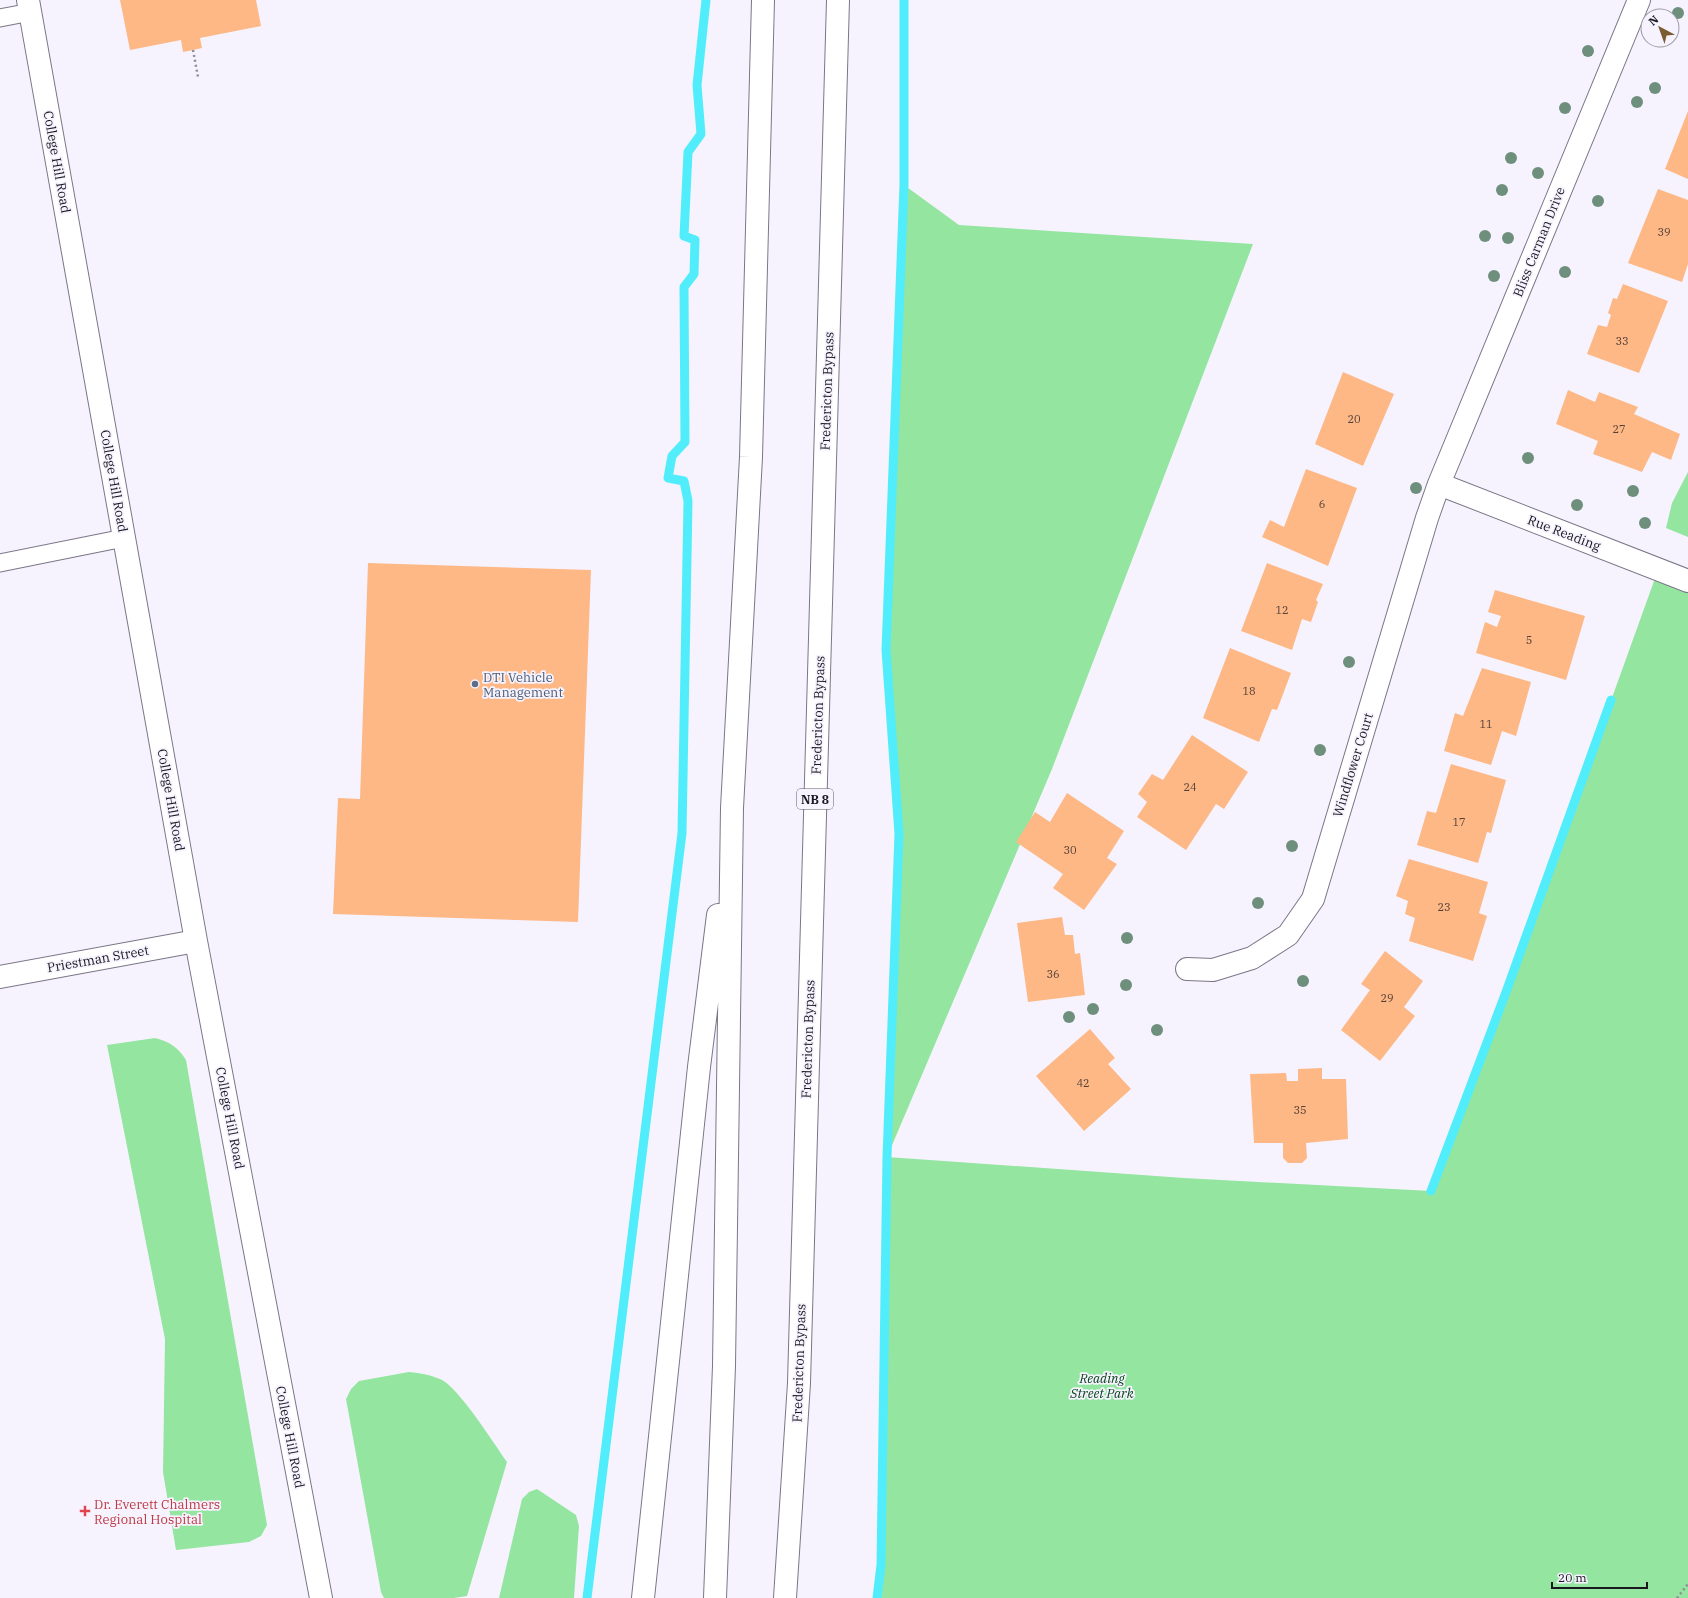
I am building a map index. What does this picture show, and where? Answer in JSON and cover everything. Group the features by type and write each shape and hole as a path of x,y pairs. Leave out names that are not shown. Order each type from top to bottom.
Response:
{"main road":[{"path":"715,1598 724,1366 732,808 751,458 763,0"},
{"name":"Fredericton Bypass","path":"785,1598 799,1383 838,0"},
{"name":"Bliss Carman Drive","path":"1439,484 1639,0"},
{"name":"College Hill Road","path":"30,6 196,942 321,1598"},
{"name":"Rue Reading","path":"1439,484 1688,581"},
{"name":"Windflower Court","path":"1187,969 1213,970 1252,958 1288,935 1313,899 1427,518 1439,484"},
{"path":"643,1598 699,1067 732,808"},
{"name":"Priestman Street","path":"0,977 196,942"}],"lane":[{"path":"0,18 30,6"},
{"path":"0,563 124,538"}],"path":[{"path":"192,50 198,77"},
{"path":"1677,1598 1688,1584"}],"green space":[{"path":"904,185 959,225 1253,244 1052,769 887,1157 899,834 886,650"},
{"path":"1688,472 1688,537 1666,528 1672,503"},
{"name":"Reading Street Park","path":"1658,570 1688,581 1688,1598 877,1598 881,1565 887,1157 1184,1178 1431,1191 1506,992"},
{"path":"155,1038 165,1041 173,1046 186,1060 267,1525 261,1536 249,1542 176,1550 163,1472 165,1339 107,1045"},
{"path":"409,1372 442,1380 458,1394 507,1462 467,1596 454,1598 384,1598 381,1592 346,1399 351,1389 359,1381"},
{"path":"537,1489 576,1515 579,1526 574,1598 499,1598 522,1499 529,1492"}],"building":[{"path":"120,0 256,0 261,26 200,38 202,48 183,52 181,40 130,50"},
{"path":"1688,111 1688,179 1665,169"},
{"path":"1658,189 1688,200 1688,264 1682,282 1628,263"},
{"path":"1623,284 1668,301 1639,373 1587,354 1598,325 1607,327 1611,315 1608,313 1613,298 1617,299"},
{"path":"1343,372 1394,394 1363,466 1315,444"},
{"path":"1568,390 1595,402 1599,392 1638,407 1634,414 1680,434 1671,460 1652,452 1642,472 1593,454 1598,441 1556,424"},
{"path":"1306,469 1357,488 1328,566 1262,537 1270,520 1284,527"},
{"name":"DTI Vehicle Management","path":"368,563 591,570 578,922 333,914 338,798 360,799"},
{"path":"1267,563 1323,584 1316,600 1318,602 1311,622 1302,619 1292,650 1241,631"},
{"path":"1495,590 1585,616 1566,680 1476,653 1485,622 1497,627 1501,616 1488,612"},
{"path":"1230,648 1291,673 1277,710 1272,709 1259,742 1203,718"},
{"path":"1482,668 1531,682 1516,736 1502,731 1491,765 1444,751 1455,713 1463,716"},
{"path":"1192,735 1248,772 1224,809 1216,804 1186,850 1137,817 1147,802 1138,794 1152,774 1163,780"},
{"path":"1451,764 1506,780 1491,833 1487,832 1478,863 1417,845 1427,811 1436,813"},
{"path":"1067,793 1124,831 1107,858 1117,864 1084,910 1053,888 1063,874 1016,842 1035,812 1050,822"},
{"path":"1409,859 1488,882 1479,913 1487,916 1473,961 1409,941 1415,918 1405,914 1408,901 1396,896"},
{"path":"1062,917 1065,935 1073,935 1075,954 1080,953 1085,995 1028,1002 1017,923"},
{"path":"1385,951 1423,981 1404,1007 1415,1016 1380,1061 1341,1030 1370,990 1361,984"},
{"path":"1090,1029 1115,1058 1108,1064 1131,1089 1084,1131 1036,1076"},
{"path":"1322,1068 1322,1079 1346,1079 1348,1139 1306,1143 1307,1158 1302,1163 1288,1163 1283,1158 1283,1143 1254,1143 1250,1074 1286,1073 1287,1081 1298,1081 1298,1069"}],"waterway":[{"path":"587,1598 682,833 688,501 684,481 668,478 672,456 685,442 684,287 694,274 695,240 684,236 688,152 701,134 697,85 706,0"},
{"path":"877,1598 881,1565 887,1157 899,834 886,650 904,185 904,0"},
{"path":"1431,1191 1506,992 1611,700"}],"place":[{"name":"DTI Vehicle Management","path":"475,684"},
{"name":"Dr. Everett Chalmers Regional Hospital","path":"85,1511"}]}
